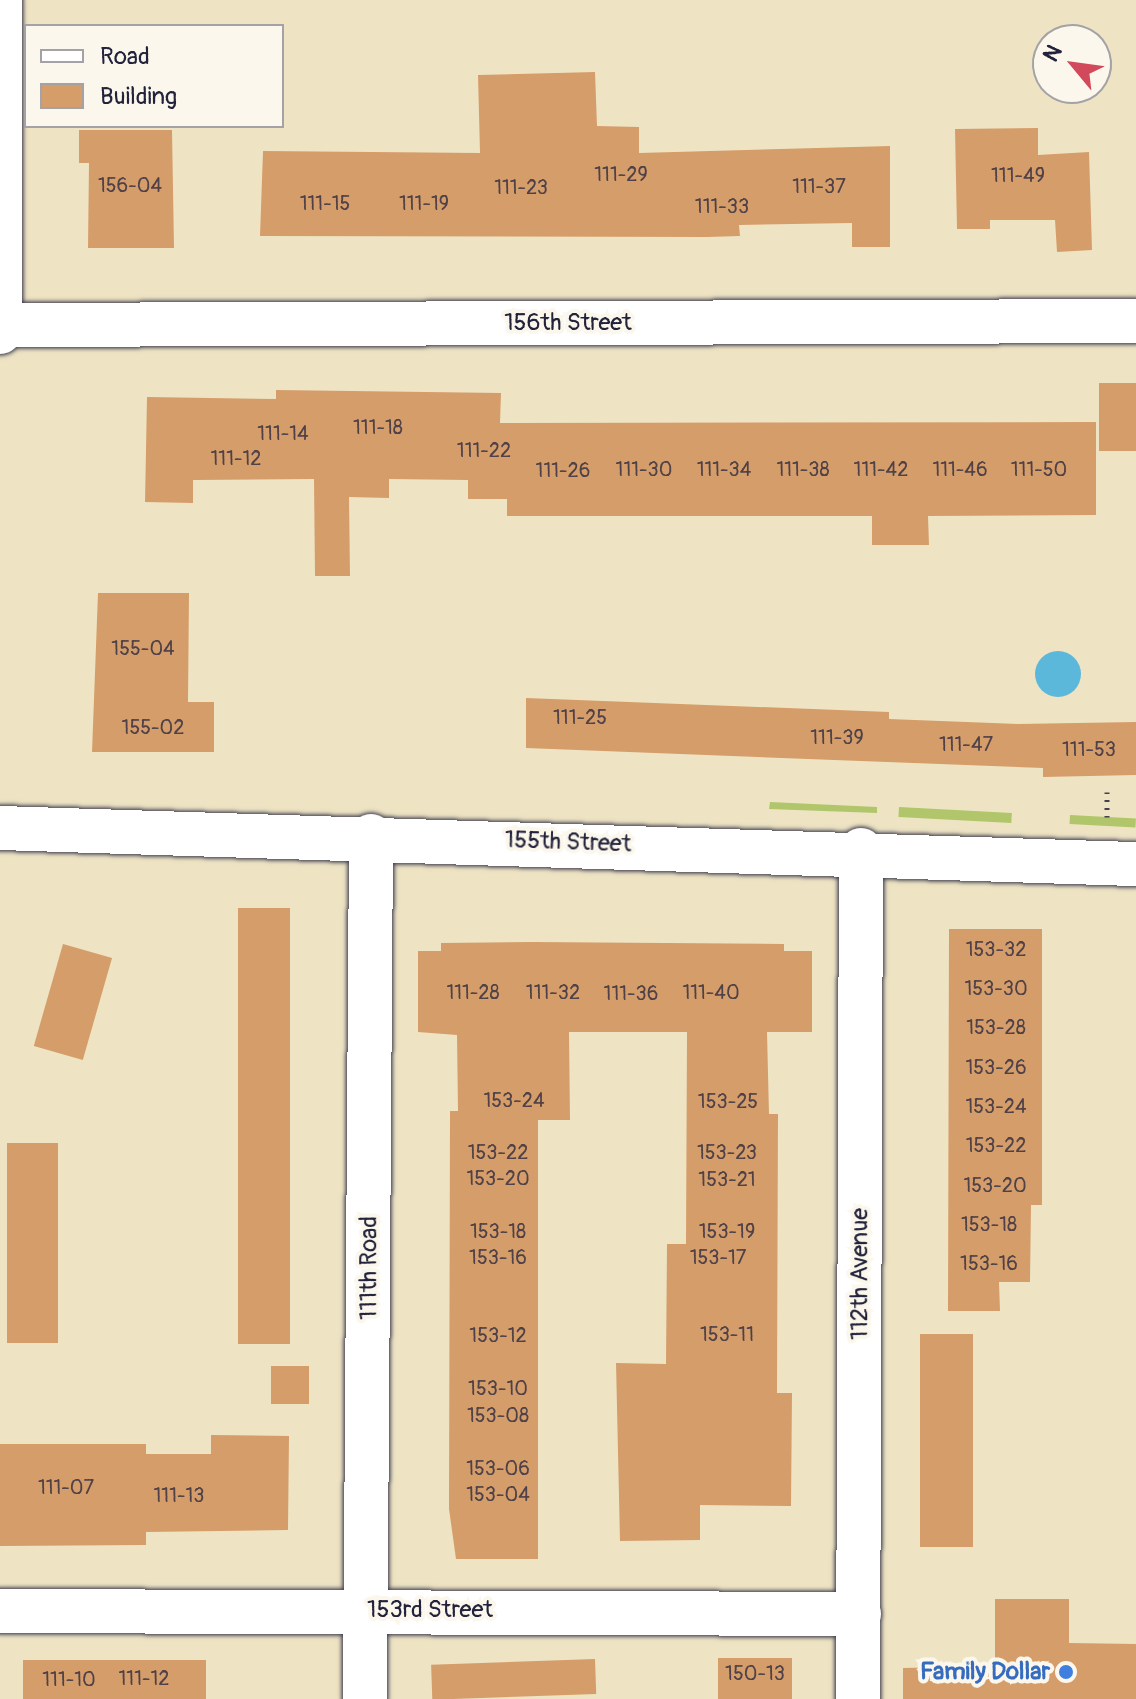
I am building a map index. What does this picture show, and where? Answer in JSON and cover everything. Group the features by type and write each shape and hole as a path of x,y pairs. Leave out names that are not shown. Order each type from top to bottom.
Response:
{"street":[{"path":"0,0 0,332"},
{"name":"156th Street","path":"0,325 1136,321"},
{"name":"155th Street","path":"0,828 861,850 1136,864"},
{"name":"111th Road","path":"365,1699 371,836"},
{"name":"112th Avenue","path":"858,1699 861,850"},
{"name":"153rd Street","path":"0,1611 859,1614"}],"path":[{"path":"1107,792 1107,817"}],"green space":[{"path":"770,802 877,807 877,813 769,809"},
{"path":"899,807 1012,813 1011,823 898,817"},
{"path":"1070,815 1136,818 1135,827 1070,824"}],"water":[{"path":"1058,651 1075,657 1081,674 1075,691 1058,697 1041,691 1035,674 1041,657"}],"building":[{"path":"595,72 597,126 639,127 639,153 890,146 890,247 852,247 852,223 739,225 740,236 707,237 260,236 263,151 480,153 478,75"},
{"path":"1038,128 1038,155 1089,152 1092,250 1057,252 1055,220 990,220 990,229 957,229 955,129"},
{"path":"79,130 172,130 174,248 88,248 89,163 79,163"},
{"path":"1099,383 1136,383 1136,451 1099,451"},
{"path":"276,390 501,393 500,423 1096,422 1096,515 928,516 929,545 872,545 872,516 507,516 507,499 468,499 468,480 389,479 389,498 349,497 350,576 315,576 314,479 193,480 193,503 145,502 147,397 276,399"},
{"path":"98,593 189,593 188,702 214,702 214,752 92,752"},
{"path":"526,698 889,712 889,719 1018,724 1136,722 1136,775 1043,777 1043,768 526,748"},
{"path":"238,908 290,908 290,1344 238,1344"},
{"path":"949,929 1042,929 1042,1205 1031,1205 1030,1282 999,1282 1000,1311 948,1311"},
{"path":"441,943 784,944 784,951 812,951 812,1032 767,1032 769,1114 778,1114 777,1393 792,1393 791,1506 700,1505 700,1540 620,1541 616,1363 666,1364 667,1244 686,1244 687,1032 569,1032 570,1120 538,1120 538,1559 456,1559 449,1509 450,1111 458,1111 457,1035 418,1032 418,951 441,951"},
{"path":"63,944 112,958 83,1060 34,1046"},
{"path":"7,1143 58,1143 58,1343 7,1343"},
{"path":"920,1334 973,1334 973,1547 920,1547"},
{"path":"271,1366 309,1366 309,1404 271,1404"},
{"path":"211,1435 289,1436 288,1530 146,1532 146,1545 0,1546 0,1444 146,1444 146,1454 211,1454"},
{"name":"Family Dollar","path":"995,1599 1069,1599 1069,1643 1136,1644 1136,1699 903,1699 903,1668 995,1666"},
{"path":"718,1658 792,1658 792,1699 718,1699"},
{"path":"595,1659 596,1694 432,1699 431,1665"},
{"path":"23,1660 206,1660 206,1699 23,1699"}],"place":[{"name":"Family Dollar","path":"1066,1672"}]}
